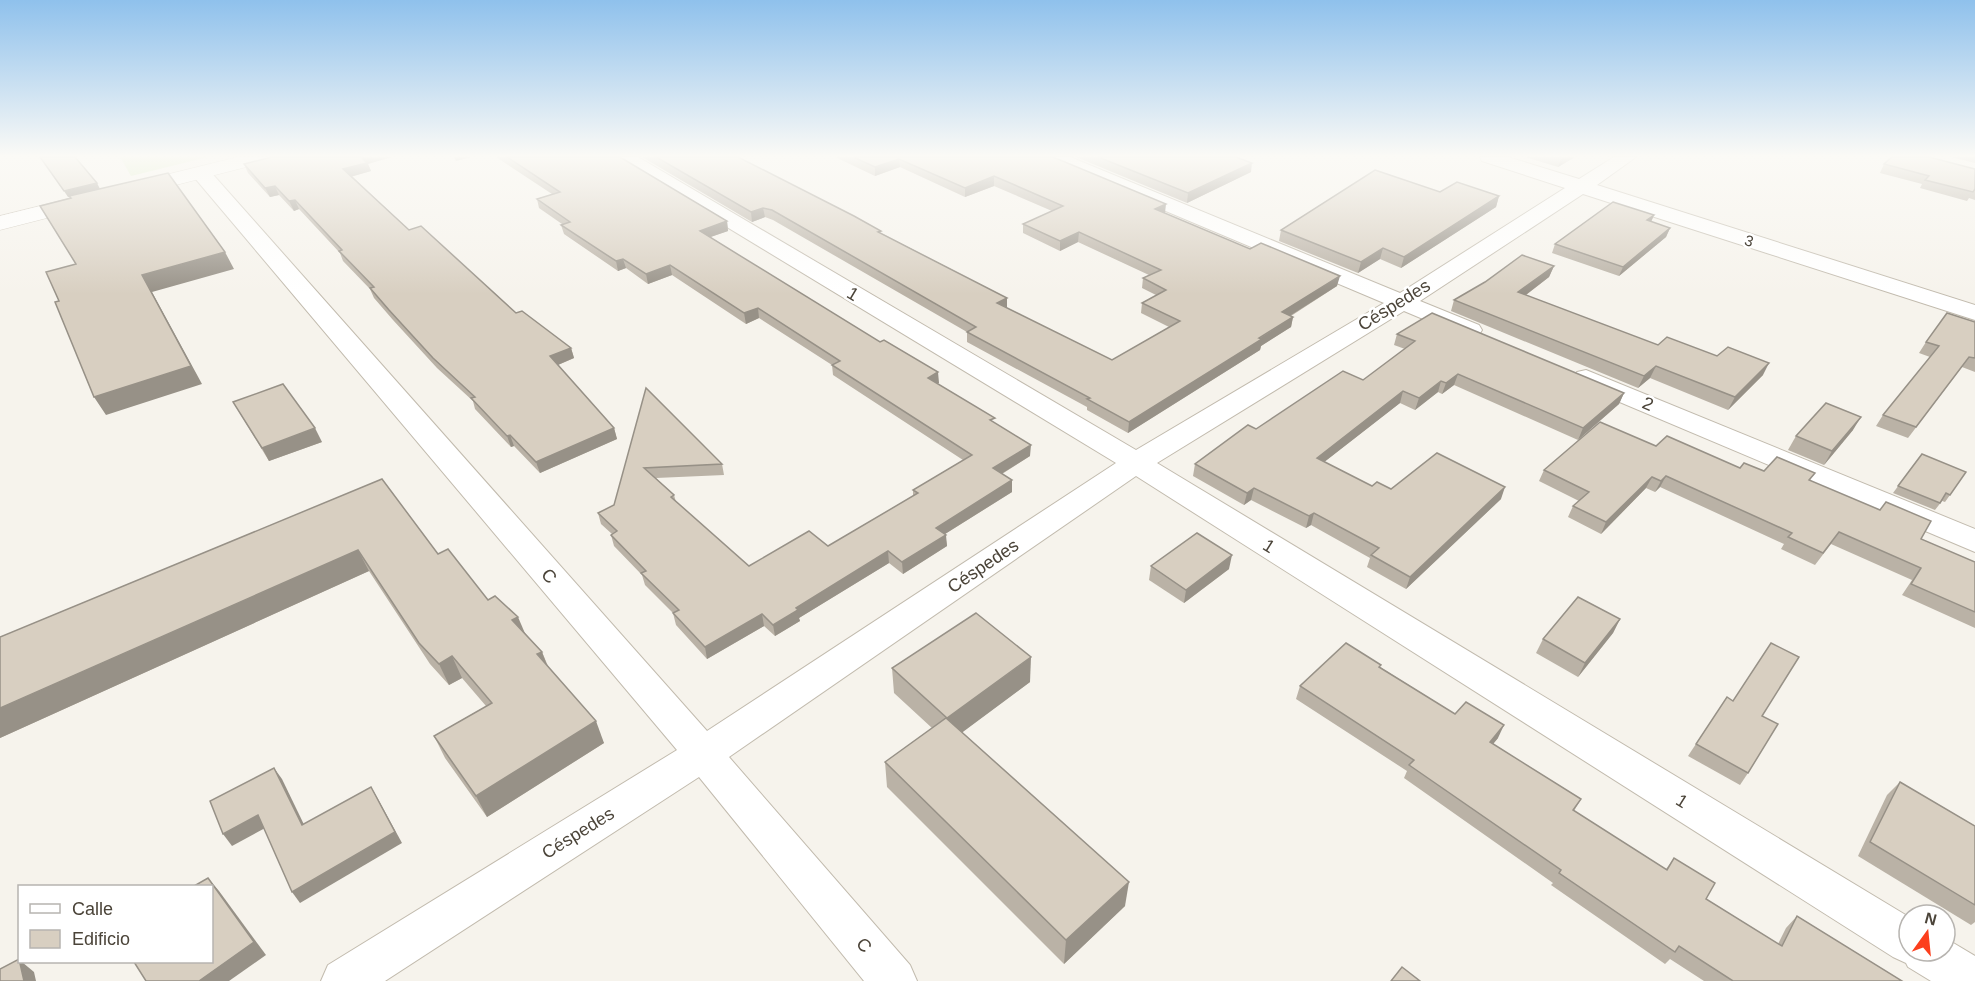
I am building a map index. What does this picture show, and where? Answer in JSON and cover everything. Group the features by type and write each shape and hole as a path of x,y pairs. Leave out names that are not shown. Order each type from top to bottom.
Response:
{"street":[{"path":"0,223 81,203"},
{"name":"C","path":"227,203 703,754 894,981"},
{"name":"1","path":"701,203 1136,463 1897,935"},
{"path":"1164,203 1490,338"},
{"name":"Céspedes","path":"344,981 703,754 1136,463 1402,302 1553,203"},
{"name":"3","path":"1630,203 1975,313"},
{"name":"2","path":"1567,371 1975,541"},
{"path":"1943,963 1972,981"}],"building":[{"path":"52,203 189,203 225,252 142,275 191,366 94,397 55,302 59,301 46,272 76,264 40,206"},
{"path":"298,203 380,203 409,230 421,226 516,313 522,311 571,348 550,356 614,428 536,462 510,435 507,436 471,398 475,397 433,358 389,310 370,288 374,287 339,251 342,250"},
{"path":"542,203 697,203 727,221 700,231 880,342 884,340 938,372 928,378 995,418 990,420 1031,445 993,468 1012,480 936,528 946,535 902,562 888,551 796,608 798,610 773,625 762,614 705,647 673,613 679,610 641,573 646,571 611,535 617,531 598,513 614,505 646,388 722,464 644,468 674,495 671,497 749,566 809,531 828,546 918,493 913,490 972,455 832,365 840,361 758,308 744,313 670,265 646,274 623,259 616,261 561,225 570,222"},
{"path":"735,203 828,203 881,231 878,232 1007,298 997,303 1112,360 1180,321 1142,303 1166,290 1143,278 1161,270 1079,232 1060,241 1023,224 1063,206 1056,203 1163,203 1166,204 1155,209 1250,249 1261,243 1340,276 1282,312 1293,317 1259,338 1262,339 1129,422 1087,399 1090,398 967,332 976,327 772,210 763,208 751,212"},
{"path":"1324,203 1488,203 1404,257 1383,248 1361,262 1281,230"},
{"path":"1612,203 1654,215 1647,220 1670,228 1623,267 1555,244"},
{"path":"1522,255 1554,266 1518,292 1658,345 1667,337 1717,356 1728,347 1769,363 1735,397 1656,366 1644,376 1454,300 1485,282"},
{"path":"1432,313 1624,393 1583,428 1458,374 1446,383 1441,381 1419,398 1403,391 1317,458 1372,486 1377,482 1391,489 1437,453 1505,487 1410,577 1371,555 1379,548 1314,513 1309,516 1254,488 1247,493 1195,464 1248,425 1256,429 1343,371 1363,380 1415,341 1397,334"},
{"path":"1947,313 1975,322 1975,358 1969,357 1916,427 1883,415 1939,346 1926,342"},
{"path":"283,384 315,428 262,448 233,402"},
{"path":"1826,403 1861,417 1832,451 1796,436"},
{"path":"1600,422 1656,446 1667,436 1740,468 1744,463 1764,471 1777,457 1815,473 1809,480 1880,510 1886,502 1931,521 1921,539 1975,562 1975,612 1911,584 1921,568 1839,532 1823,553 1788,537 1792,533 1666,476 1661,481 1652,477 1606,522 1573,506 1589,492 1544,470"},
{"path":"1922,454 1966,472 1950,495 1946,493 1940,503 1898,486"},
{"path":"382,479 438,554 448,549 488,600 495,596 518,617 512,620 542,652 537,654 596,721 476,796 434,736 492,703 452,656 439,664 419,643 358,550 0,708 0,637"},
{"path":"1197,533 1232,555 1186,590 1151,566"},
{"path":"1578,597 1620,619 1585,663 1543,639"},
{"path":"976,613 1031,657 947,718 892,668"},
{"path":"1346,643 1381,665 1379,667 1455,714 1466,702 1504,725 1490,742 1581,799 1573,810 1667,870 1674,858 1715,883 1706,899 1782,946 1797,916 1902,981 1733,981 1679,946 1675,952 1559,873 1561,870 1409,765 1414,760 1300,686"},
{"path":"1771,643 1799,657 1762,716 1778,724 1748,773 1696,744 1727,697 1733,701"},
{"path":"946,718 1129,882 1066,940 885,762"},
{"path":"274,768 302,825 371,787 395,832 292,892 258,815 223,834 210,801"},
{"path":"1900,782 1975,826 1975,905 1870,842"},
{"path":"208,878 254,942 199,981 146,981 135,963 213,963 213,885 196,885"},
{"path":"18,960 24,981 0,981 0,969"},
{"path":"1402,967 1420,981 1391,981"}]}
